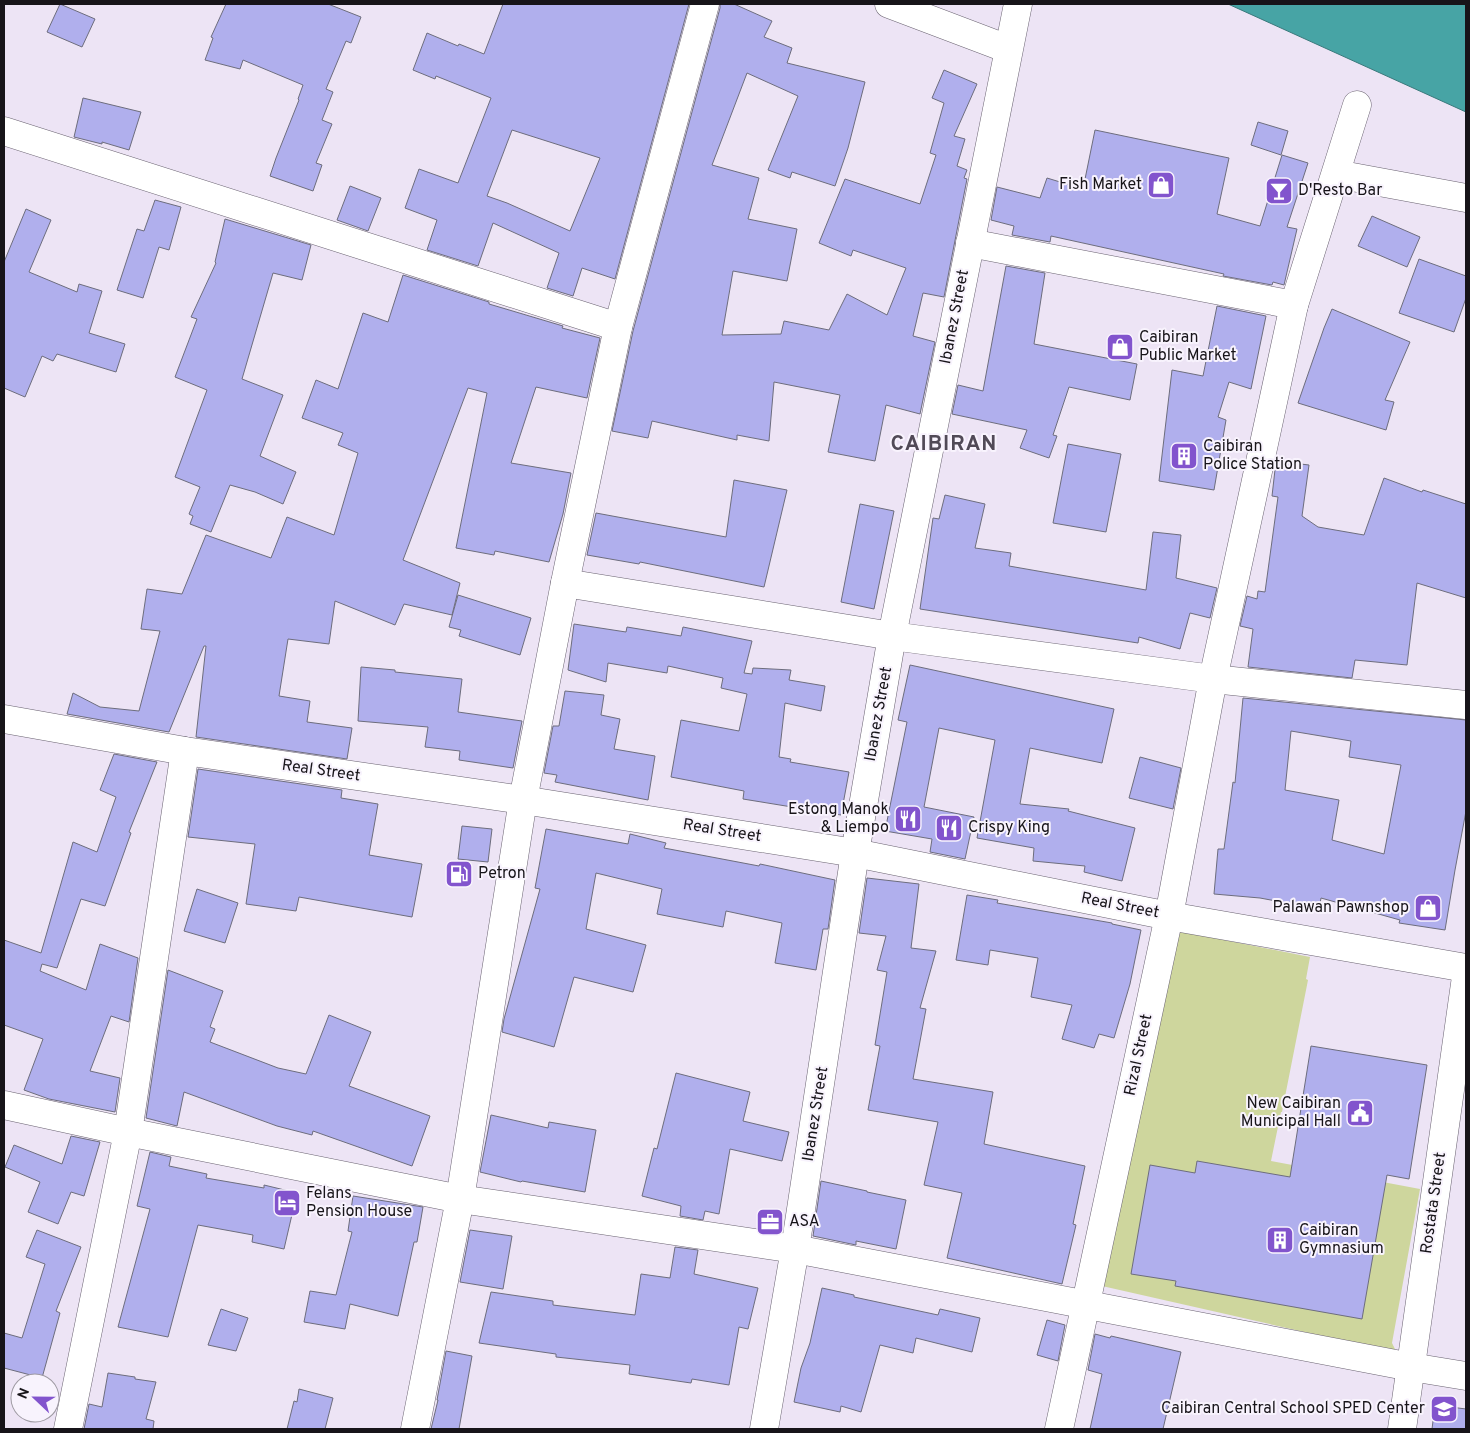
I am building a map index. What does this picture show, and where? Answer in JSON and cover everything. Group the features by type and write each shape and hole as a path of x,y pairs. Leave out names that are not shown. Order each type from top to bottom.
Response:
{"street":[{"path":"415,1429 460,1199 523,800 565,583 618,327 705,4"},
{"path":"889,4 1008,49"},
{"name":"Ibanez Street","path":"764,1429 795,1249 855,853 892,636 1018,4"},
{"name":"Rizal Street","path":"1059,1429 1168,916 1213,679 1294,305 1357,105"},
{"path":"4,131 618,327"},
{"path":"1336,174 1466,198"},
{"path":"970,244 1294,305"},
{"path":"565,583 892,636 1213,679 1466,705"},
{"name":"Real Street","path":"4,719 185,751 523,800 855,853 1168,916 1466,968"},
{"path":"68,1429 128,1132 185,751"},
{"name":"Rostata Street","path":"1402,1429 1466,977"},
{"path":"4,1105 460,1199 795,1249 1466,1376"}],"shaded area":[{"path":"1228,4 1466,4 1466,112"},
{"path":"1174,930 1310,957 1306,979 1308,980 1271,1161 1420,1189 1392,1343 1397,1353 1102,1286"}],"building":[{"path":"60,4 95,19 82,47 47,32"},
{"path":"226,4 328,4 361,17 351,43 346,41 326,89 333,92 322,120 332,124 316,163 322,165 313,191 270,176 303,85 243,60 240,69 205,60 213,38 211,37"},
{"path":"503,4 689,4 615,279 582,268 573,296 547,288 559,253 493,223 478,266 427,250 437,220 405,208 419,169 458,183 491,98 436,76 435,79 413,70 427,33 484,54","holes":["512,130 600,158 570,231 487,196"]},
{"path":"720,4 734,4 772,21 764,37 792,48 787,63 865,82 848,148 835,186 792,172 790,178 768,170 798,96 747,73 712,165 759,178 748,219 797,229 787,281 733,271 722,335 781,334 784,321 829,330 847,294 887,315 906,268 853,250 851,256 819,243 845,179 920,204 936,155 930,153 944,103 932,98 944,70 977,84 954,136 965,139 957,166 967,170 964,178 967,179 944,297 923,293 913,336 935,342 920,414 886,405 875,461 828,452 840,395 774,382 769,441 737,435 737,440 652,421 648,438 612,431 633,331"},
{"path":"83,98 141,112 129,150 102,142 102,144 74,137"},
{"path":"1258,122 1288,131 1281,155 1251,145"},
{"path":"1095,130 1229,158 1217,214 1260,226 1282,155 1308,163 1287,227 1297,229 1284,285 1273,282 1272,285 1223,276 1224,274 1051,236 1050,242 1012,235 1014,226 991,220 997,187 1040,198 1047,178 1083,189"},
{"path":"350,186 381,198 368,231 337,220"},
{"path":"155,200 181,207 169,250 159,247 143,298 117,290 137,229 144,231"},
{"path":"26,209 51,220 29,272 77,292 79,284 102,291 89,333 125,344 116,372 57,354 53,361 42,356 25,397 4,388 4,262"},
{"path":"1372,216 1420,237 1407,267 1358,246"},
{"path":"225,219 311,245 302,280 273,273 242,379 283,395 260,456 296,472 283,504 255,492 230,485 211,532 190,524 193,516 189,514 200,487 175,477 207,390 175,377 197,319 191,317 216,263"},
{"path":"1419,259 1466,276 1466,298 1454,332 1399,313"},
{"path":"1006,266 1045,273 1034,344 1137,364 1130,400 1069,387 1053,435 1057,436 1049,458 1020,448 1027,430 952,414 958,385 983,391"},
{"path":"403,275 489,302 489,304 563,326 562,328 600,338 587,398 536,387 511,463 571,473 563,514 549,562 495,551 494,555 456,548 487,393 468,388 403,560 460,583 452,615 404,604 395,625 335,601 329,644 288,639 279,696 310,701 307,722 352,728 347,759 196,737 206,646 204,646 169,732 67,714 73,693 100,707 139,711 160,631 141,629 147,589 182,594 206,535 271,558 287,517 334,535 358,453 338,445 343,433 302,418 316,380 338,389 363,313 388,322"},
{"path":"1217,306 1266,316 1251,389 1229,382 1218,417 1226,420 1214,490 1159,481 1172,370 1203,376"},
{"path":"1332,309 1410,342 1385,400 1394,402 1386,430 1298,403"},
{"path":"1068,444 1121,454 1106,532 1053,523"},
{"path":"1276,461 1309,465 1302,516 1318,527 1364,535 1384,478 1422,492 1423,490 1466,504 1466,598 1417,583 1407,665 1355,660 1352,678 1248,667 1253,629 1240,626 1247,596 1257,599 1258,591 1265,592 1278,497 1272,496"},
{"path":"734,480 787,490 764,587 640,562 639,564 587,555 596,513 726,537"},
{"path":"945,495 985,504 975,548 1011,553 1009,566 1146,590 1153,532 1181,535 1176,578 1217,588 1210,618 1190,613 1180,649 1139,637 1138,643 920,609 933,518 939,519"},
{"path":"860,504 894,511 874,609 841,602"},
{"path":"458,595 531,618 520,655 459,636 461,630 449,627"},
{"path":"574,624 626,632 627,627 681,636 683,627 752,641 744,673 752,674 753,668 791,670 789,680 825,686 821,711 785,703 779,757 791,759 790,762 849,772 841,815 743,799 744,791 671,777 681,720 739,731 747,694 721,688 723,678 668,666 667,673 608,663 606,682 568,670"},
{"path":"910,665 1114,709 1102,763 1030,748 1020,804 1069,809 1068,811 1135,828 1122,881 1084,872 1085,866 1033,861 1034,848 977,838 995,740 939,728 924,807 974,817 965,859 930,852 932,839 885,831 907,722 898,720"},
{"path":"361,667 462,679 458,712 522,721 513,768 459,760 460,751 425,747 428,727 358,721"},
{"path":"565,691 604,695 601,715 620,719 614,749 655,756 648,800 555,782 557,775 544,773 553,726 559,726"},
{"path":"1243,698 1466,720 1466,811 1445,930 1399,923 1400,920 1321,898 1319,909 1260,898 1214,894 1218,849 1224,849 1233,782 1235,783","holes":["1291,731 1351,741 1349,757 1401,765 1384,854 1332,840 1339,800 1285,790"]},
{"path":"114,754 157,762 129,832 131,833 105,906 81,899 57,968 42,964 40,971 86,990 100,944 138,958 129,1022 111,1016 90,1071 120,1078 115,1112 49,1099 24,1090 43,1039 4,1025 4,940 41,953 73,842 97,852 116,797 100,790"},
{"path":"1140,757 1181,768 1173,809 1129,798"},
{"path":"198,769 342,790 341,798 378,804 369,855 422,864 412,917 299,897 296,911 246,904 255,844 188,837"},
{"path":"462,826 492,829 488,862 458,859"},
{"path":"546,829 628,844 630,834 666,843 664,848 759,866 760,864 835,880 828,929 823,929 816,970 775,963 782,923 726,911 723,927 657,914 662,889 596,873 586,929 646,945 633,992 574,977 554,1047 502,1032 540,889 535,888"},
{"path":"867,878 919,884 911,948 936,951 920,1008 926,1009 913,1079 993,1092 984,1144 1085,1166 1073,1224 1076,1225 1062,1284 947,1258 962,1193 924,1185 938,1122 868,1110 880,1046 875,1045 887,972 877,970 886,936 859,933"},
{"path":"197,889 238,903 225,943 184,931"},
{"path":"967,895 998,900 997,903 1112,923 1141,930 1130,984 1114,1038 1099,1034 1094,1048 1062,1039 1072,1005 1031,997 1038,958 990,950 988,965 956,960"},
{"path":"168,970 223,991 210,1027 215,1029 210,1042 278,1068 306,1074 329,1015 371,1032 349,1086 430,1116 412,1166 313,1131 312,1135 277,1126 184,1092 177,1126 146,1118"},
{"path":"1311,1046 1427,1065 1409,1179 1387,1175 1362,1319 1175,1286 1176,1281 1131,1274 1150,1165 1195,1173 1197,1161 1290,1177"},
{"path":"676,1073 750,1092 743,1121 789,1132 782,1161 730,1149 719,1214 705,1211 703,1220 680,1216 681,1206 642,1196 654,1148 657,1149"},
{"path":"491,1115 548,1128 549,1122 596,1130 585,1192 521,1182 480,1172"},
{"path":"71,1136 100,1142 84,1196 71,1192 58,1224 28,1212 40,1182 5,1167 14,1145 62,1164"},
{"path":"150,1152 171,1157 169,1166 207,1174 206,1178 264,1188 264,1185 297,1193 284,1249 252,1242 253,1235 198,1225 168,1337 118,1327 150,1209 137,1206"},
{"path":"821,1181 906,1200 896,1249 856,1241 856,1245 813,1236"},
{"path":"353,1196 423,1207 417,1242 414,1242 398,1316 350,1304 345,1329 304,1322 310,1291 336,1295 352,1232 348,1231"},
{"path":"37,1230 81,1247 56,1311 60,1313 43,1373 23,1373 4,1368 4,1333 22,1338 45,1264 26,1257"},
{"path":"470,1230 512,1236 503,1289 460,1282"},
{"path":"675,1247 698,1250 694,1274 758,1288 748,1329 739,1327 729,1385 692,1379 691,1383 629,1374 630,1365 556,1357 556,1354 479,1343 491,1292 553,1301 553,1305 635,1315 641,1274 670,1278"},
{"path":"822,1288 854,1295 854,1297 938,1315 940,1309 980,1318 972,1352 916,1338 913,1353 880,1345 861,1412 841,1406 840,1412 794,1402"},
{"path":"221,1309 248,1318 236,1351 208,1345"},
{"path":"1047,1320 1065,1325 1058,1361 1037,1355"},
{"path":"1095,1334 1181,1352 1163,1429 1090,1429 1102,1374 1088,1370"},
{"path":"446,1351 472,1356 459,1429 431,1429 438,1400"},
{"path":"108,1373 156,1382 146,1419 154,1421 153,1429 84,1429 89,1404 102,1407"},
{"path":"299,1389 333,1398 325,1429 287,1429 294,1401 297,1402"},
{"path":"1435,1405 1466,1409 1466,1429 1432,1429"}],"place":[{"name":"Fish Market","path":"1161,185"},
{"name":"D'Resto Bar","path":"1279,191"},
{"name":"Caibiran Public Market","path":"1120,347"},
{"name":"Caibiran Police Station","path":"1184,456"},
{"name":"Estong Manok & Liempo","path":"908,819"},
{"name":"Crispy King","path":"949,828"},
{"name":"Petron","path":"459,874"},
{"name":"Palawan Pawnshop","path":"1428,908"},
{"name":"New Caibiran Municipal Hall","path":"1360,1113"},
{"name":"Felans Pension House","path":"287,1203"},
{"name":"ASA","path":"770,1222"},
{"name":"Caibiran Gymnasium","path":"1280,1240"},
{"name":"Caibiran Central School SPED Center","path":"1444,1409"}],"district":[{"name":"CAIBIRAN","path":"944,444"}]}
